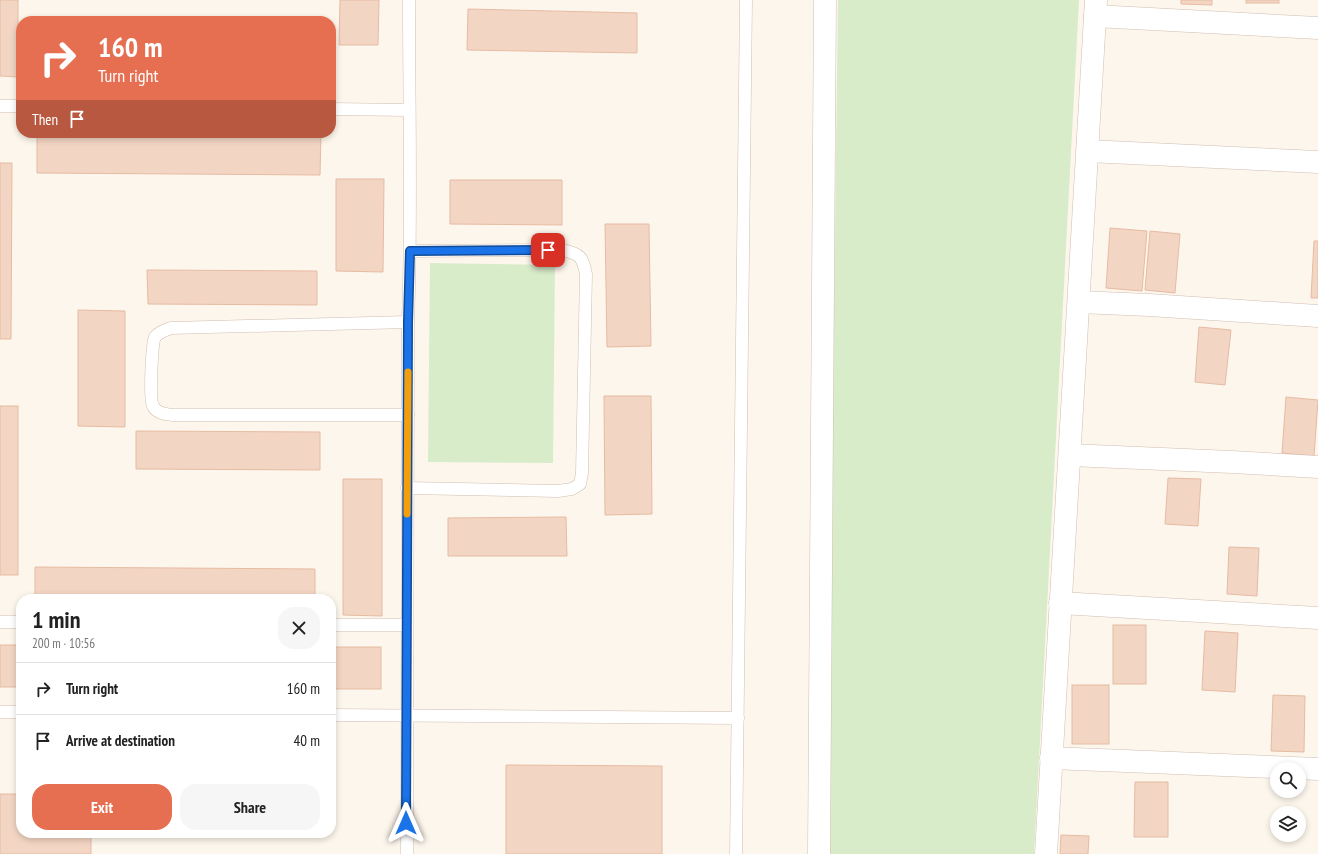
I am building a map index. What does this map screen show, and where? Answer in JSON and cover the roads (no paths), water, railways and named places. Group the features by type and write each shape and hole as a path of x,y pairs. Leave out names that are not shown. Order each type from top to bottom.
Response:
{"street":[{"path":"819,854 825,0"},
{"path":"1046,854 1096,8 1318,28"},
{"path":"1088,151 1318,162"},
{"path":"1079,302 1149,304 1318,316"},
{"path":"1070,455 1318,467"},
{"path":"1060,603 1318,618"},
{"path":"1051,758 1318,769"}],"lane":[{"path":"407,854 407,488 410,251 409,0"},
{"path":"736,854 746,0"},
{"path":"0,106 16,106"},
{"path":"336,109 409,110"},
{"path":"407,488 558,491 572,489 580,484 582,473 586,282 584,261 576,254 563,250 410,251"},
{"path":"408,322 171,328 161,332 154,339 150,394 153,407 160,413 172,415 408,415"},
{"path":"0,622 16,622"},
{"path":"336,625 407,625"},
{"path":"0,712 16,712"},
{"path":"336,715 738,718"}]}
